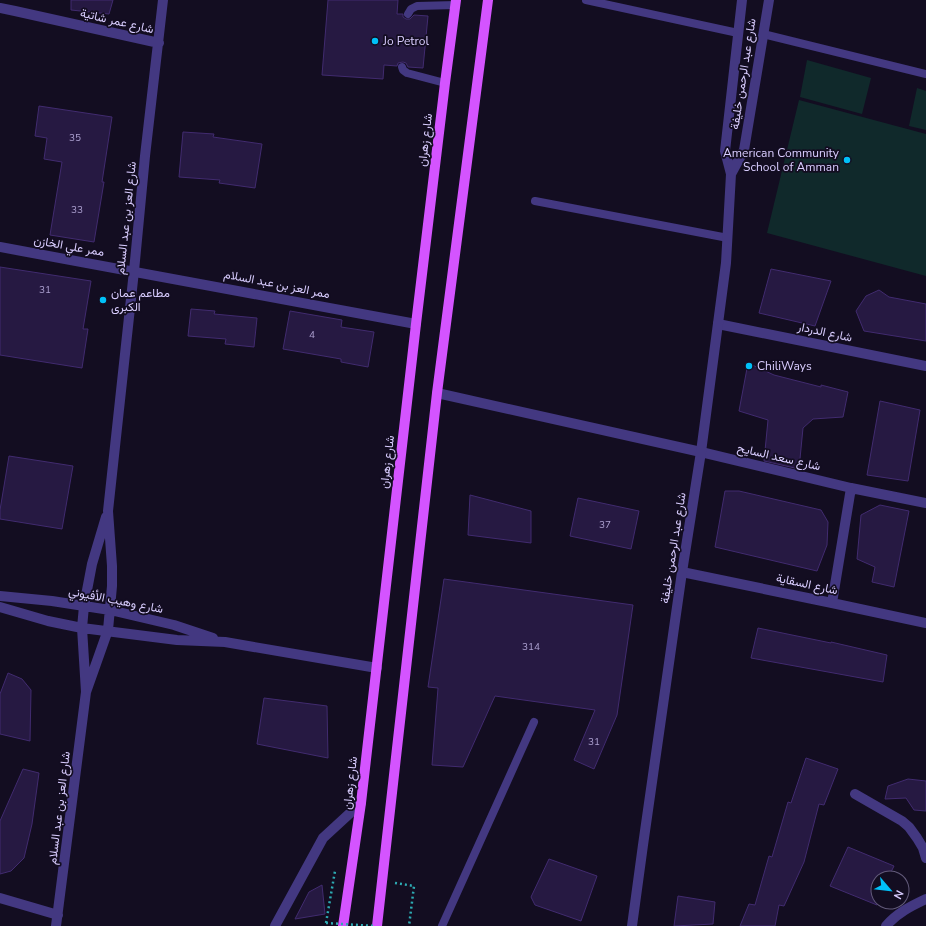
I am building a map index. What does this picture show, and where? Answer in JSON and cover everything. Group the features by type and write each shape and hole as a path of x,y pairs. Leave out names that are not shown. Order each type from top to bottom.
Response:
{"main road":[{"path":"376,926 383,881 437,393 488,0"},
{"name":"شارع زهران","path":"343,926 361,803 416,324 456,2"}],"street":[{"name":"شارع العز بن عبد السلام","path":"86,692 108,630 112,566 108,511 145,156 163,0"},
{"name":"شارع عبد الرحمن خليفة","path":"632,926 682,572 701,452 726,264 731,174 726,151 742,0"},
{"name":"شارع عبد الرحمن خليفة","path":"731,174 744,150 769,0"},
{"name":"شارع عمر شاتية","path":"0,8 159,44"},
{"name":"ممر علي الخازن","path":"0,247 134,271"},
{"name":"ممر العز بن عبد السلام","path":"134,271 416,324"},
{"name":"شارع الدردار","path":"718,324 926,366"},
{"name":"شارع سعد السايح","path":"437,393 701,452 851,488 926,503"},
{"path":"832,602 851,488"},
{"name":"شارع العز بن عبد السلام","path":"56,926 86,692 82,628 84,606 92,564 108,511"},
{"name":"شارع السقاية","path":"682,572 832,602 926,623"},
{"name":"شارع وهيب الأفيوني","path":"0,596 52,601 110,610 174,625 225,642"},
{"name":"شارع وهيب الأفيوني","path":"0,607 48,621 82,628 108,630 176,640 225,642 377,668"},
{"path":"856,794 902,821 909,827 923,848 926,858"},
{"path":"276,926 323,838 361,803"},
{"path":"0,898 58,915"},
{"path":"886,926 898,914 926,899"}],"lane":[{"path":"586,0 738,33"},
{"path":"408,14 410,9 417,6 456,2"},
{"path":"763,34 926,74"},
{"path":"402,67 406,73 445,83"},
{"path":"535,201 728,238"},
{"path":"442,926 534,722"}],"path":[{"path":"336,870 326,923 376,926"},
{"path":"383,881 414,886 409,926"}],"green space":[{"path":"807,60 871,78 862,114 800,97"},
{"path":"917,88 926,91 926,130 909,126"},
{"name":"American Community School of Amman","path":"799,100 926,134 926,276 767,233"}],"building":[{"path":"71,0 113,0 109,14 71,10"},
{"name":"Jo Petrol","path":"328,0 398,0 397,14 403,14 403,17 406,19 410,19 414,15 428,16 423,68 408,67 406,63 403,62 398,63 397,66 384,65 383,79 322,75"},
{"path":"39,106 112,117 102,182 104,182 94,242 50,235 62,162 44,159 47,138 35,136"},
{"path":"183,132 214,134 213,137 262,144 255,188 219,183 220,180 179,177"},
{"path":"0,267 91,281 83,329 88,329 82,368 0,355"},
{"path":"771,269 831,281 815,326 759,313"},
{"path":"879,290 889,297 926,304 926,341 864,331 856,311 866,296"},
{"path":"191,309 215,311 214,314 257,318 254,347 225,344 226,339 188,336"},
{"path":"290,311 342,320 341,327 374,332 368,367 341,362 341,359 283,349"},
{"path":"748,363 774,375 848,392 843,417 813,419 803,428 799,469 764,461 768,420 739,411"},
{"path":"880,401 920,410 908,481 867,475"},
{"path":"9,456 73,466 62,529 0,519 0,510"},
{"path":"725,491 739,491 821,510 828,522 827,545 817,571 715,547"},
{"path":"470,495 531,511 531,543 468,535"},
{"path":"578,498 639,511 631,549 570,536"},
{"path":"880,505 909,511 894,587 872,582 875,567 857,559 861,515"},
{"path":"444,579 633,605 617,715 594,769 574,760 595,710 495,696 463,767 432,765 438,688 428,687"},
{"path":"758,628 831,642 887,655 883,682 751,658"},
{"path":"8,673 22,679 31,690 30,741 0,734 0,694"},
{"path":"264,698 327,706 328,758 257,744"},
{"path":"806,758 838,769 824,805 819,804 804,862 784,906 779,905 775,926 740,926 749,904 755,905 769,856 772,857 788,802 791,803"},
{"path":"23,769 39,773 32,824 24,858 11,871 0,874 0,821"},
{"path":"908,779 926,781 926,811 914,810 906,798 885,799 888,786"},
{"path":"848,847 894,866 892,870 870,870 870,902 830,886"},
{"path":"549,859 597,876 581,921 535,905 531,897"},
{"path":"322,885 325,914 295,919 309,892"},
{"path":"678,896 715,902 713,924 674,926"}],"place":[{"name":"Jo Petrol","path":"375,41"},
{"name":"American Community School of Amman","path":"847,160"},
{"name":"مطاعم عمان الكبرى","path":"103,300"},
{"name":"ChiliWays","path":"749,366"}]}
